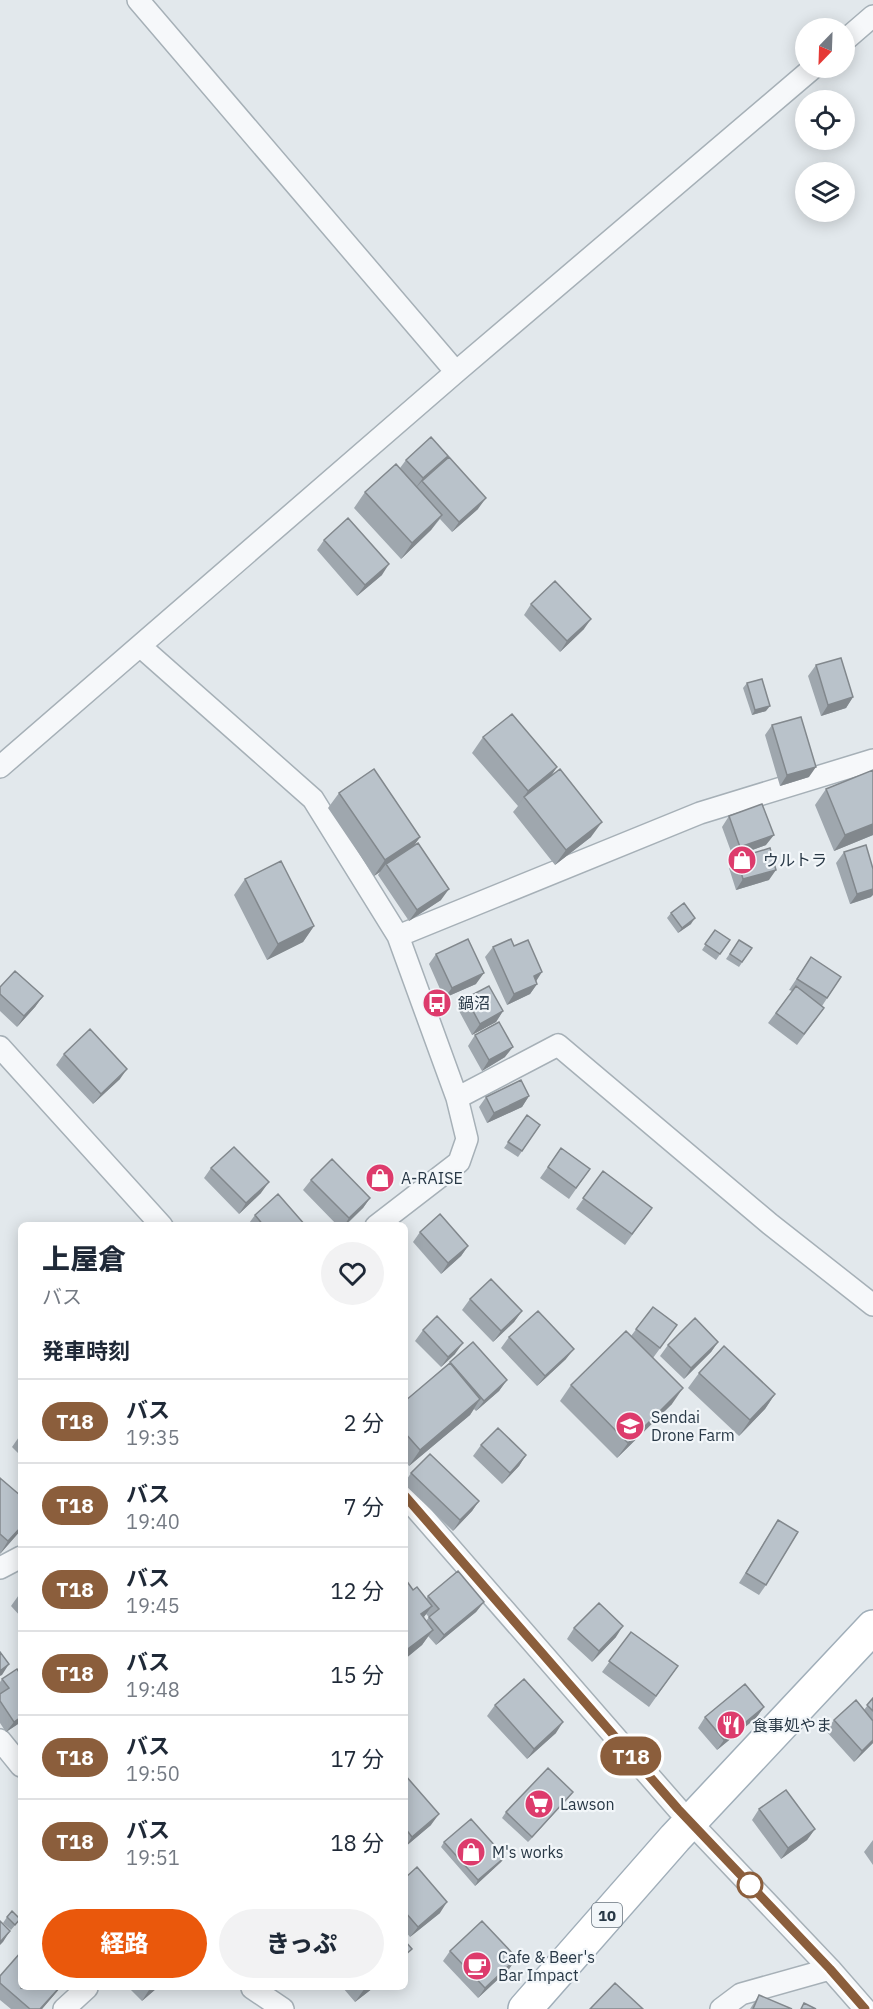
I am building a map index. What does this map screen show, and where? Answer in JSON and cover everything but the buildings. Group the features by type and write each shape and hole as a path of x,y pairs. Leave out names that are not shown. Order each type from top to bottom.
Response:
{"main road":[{"name":"10","path":"525,2009 691,1822 873,1627"}],"street":[{"path":"138,0 456,372"},
{"path":"855,32 873,16"},
{"path":"0,767 456,372 801,78"},
{"path":"140,646 313,799 398,936 458,1098 467,1139 459,1162 381,1222"},
{"path":"398,936 700,813 873,760"},
{"path":"458,1098 558,1045 770,1224 873,1305"},
{"path":"0,1047 158,1222"},
{"path":"408,1499 691,1822 865,2009"},
{"path":"0,1568 18,1559"},
{"path":"0,1740 18,1762"},
{"path":"721,2009 741,1994 830,1969"},
{"path":"64,2009 85,1990"},
{"path":"255,1990 283,2009"}],"bus line":[{"name":"T18","path":"408,1499 678,1809 865,2009"}],"place":[{"name":"ウルトラ","path":"742,860"},
{"name":"鍋沼","path":"437,1003"},
{"name":"A-RAISE","path":"380,1178"},
{"name":"Sendai Drone Farm","path":"630,1426"},
{"name":"食事処やま","path":"731,1725"},
{"name":"Lawson","path":"539,1804"},
{"name":"M's works","path":"471,1852"},
{"name":"Cafe & Beer's Bar Impact","path":"477,1966"}]}
